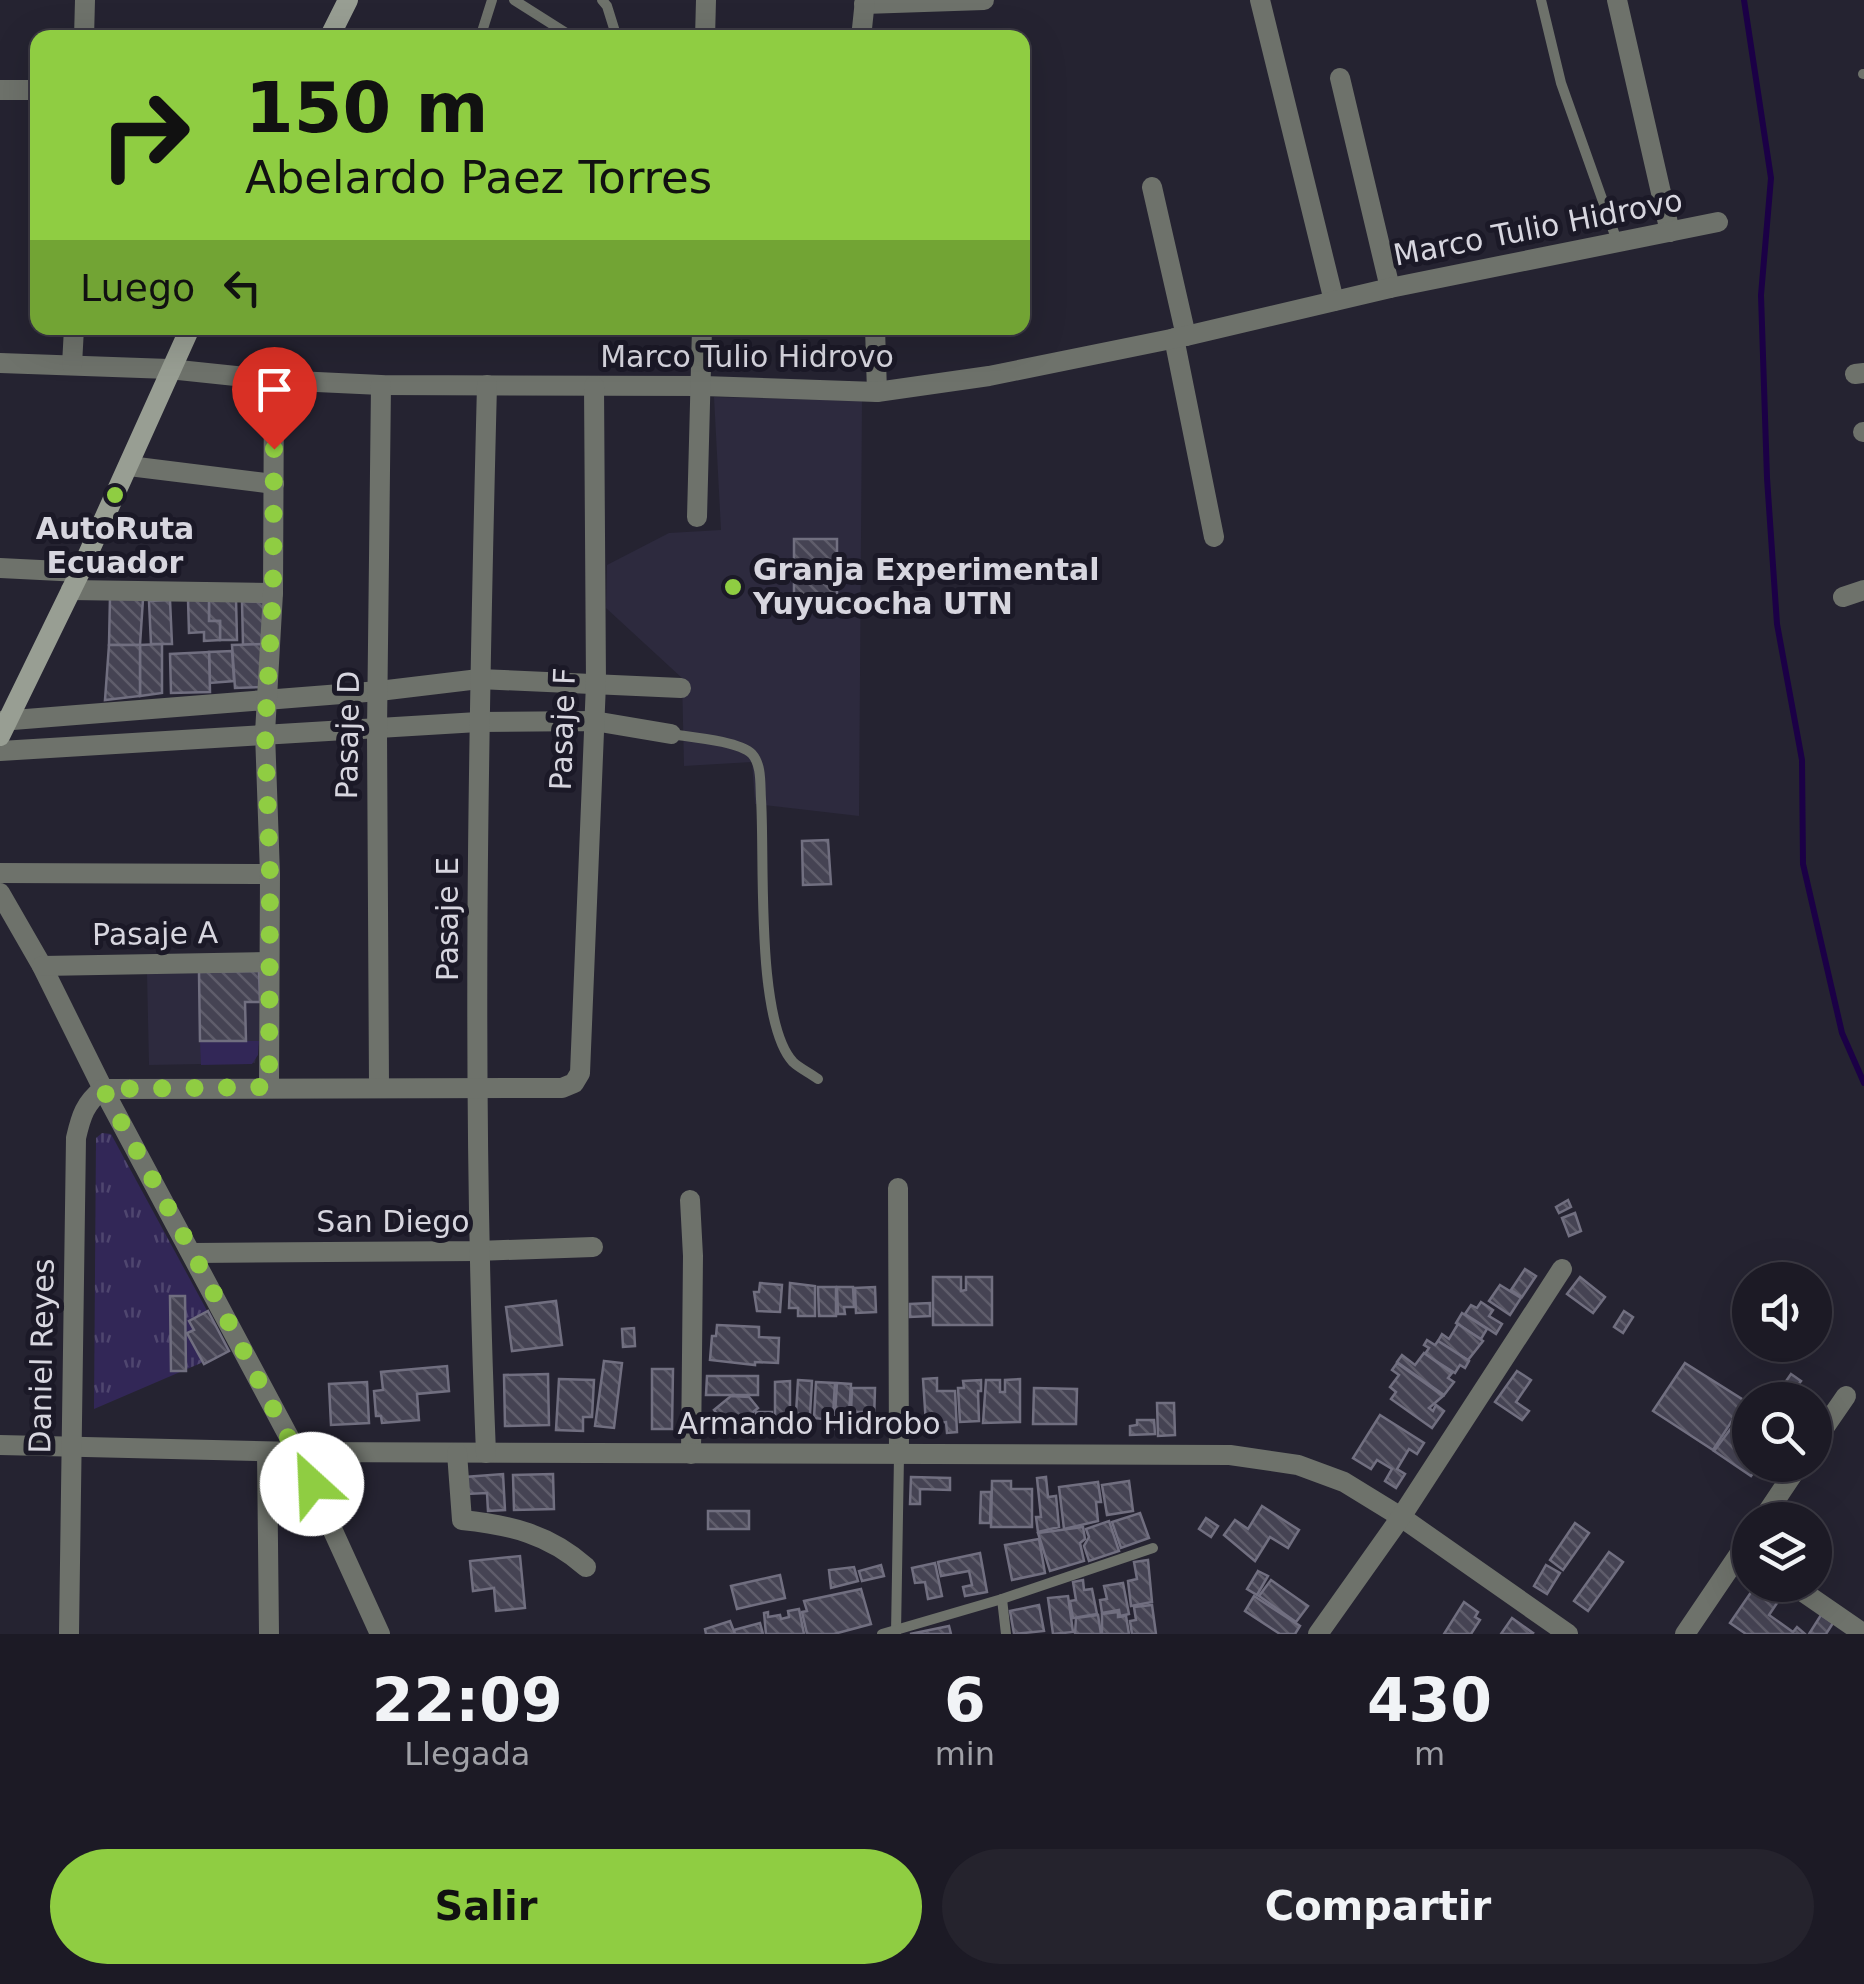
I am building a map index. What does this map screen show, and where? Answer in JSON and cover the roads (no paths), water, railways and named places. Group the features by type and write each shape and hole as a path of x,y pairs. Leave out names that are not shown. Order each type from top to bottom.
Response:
{"street":[{"path":"84,0 84,30"},
{"path":"333,30 348,0"},
{"path":"705,30 706,0"},
{"path":"862,30 864,2 984,0"},
{"path":"1260,0 1334,301"},
{"path":"1617,0 1670,232"},
{"path":"1340,78 1390,288"},
{"path":"0,90 30,90"},
{"path":"1152,188 1214,537"},
{"name":"Marco Tulio Hidrovo","path":"0,363 169,369 274,380 380,385 702,386 876,392 988,376 1390,288 1718,222"},
{"path":"72,365 74,335"},
{"path":"4,718 75,581 186,335"},
{"path":"697,517 702,335"},
{"path":"875,335 876,392"},
{"path":"269,1087 270,874 265,733 273,593 274,380"},
{"name":"Pasaje D","path":"378,1086 380,385"},
{"name":"Pasaje E","path":"486,1453 477,1251 478,722 487,385"},
{"name":"Pasaje F","path":"478,1087 562,1088 574,1083 580,1073 596,683 594,386"},
{"path":"129,466 274,484"},
{"path":"0,568 75,581 273,593"},
{"path":"1843,597 1864,590"},
{"path":"4,718 378,691 479,679 680,688"},
{"path":"0,751 478,722 594,720 671,734"},
{"path":"0,873 270,874"},
{"path":"0,894 42,966 103,1089 297,1452 380,1634"},
{"name":"Pasaje A","path":"42,966 269,962"},
{"path":"103,1089 478,1087"},
{"name":"Daniel Reyes","path":"69,1634 76,1138 82,1110 103,1089"},
{"path":"898,1188 898,1454"},
{"path":"690,1200 692,1454"},
{"name":"San Diego","path":"193,1253 593,1246"},
{"path":"1318,1634 1402,1517 1562,1269"},
{"path":"1832,1416 1846,1396"},
{"name":"Armando Hidrobo","path":"0,1446 266,1452 1230,1456 1298,1464 1344,1482 1402,1517 1568,1634"},
{"path":"266,1452 269,1634"},
{"path":"457,1453 462,1520 528,1531 553,1541 586,1567"},
{"path":"1685,1634 1732,1569"},
{"path":"1818,1602 1864,1634"}],"lane":[{"path":"483,30 492,0"},
{"path":"515,0 562,30"},
{"path":"602,0 614,30"},
{"path":"1541,0 1561,83 1618,242"},
{"path":"671,734 738,747 752,753 756,761 764,846 763,956 772,1006 781,1041 792,1061 818,1078"},
{"path":"896,1632 898,1454"},
{"path":"882,1634 1153,1548"},
{"path":"1002,1599 1006,1634"}],"waterway":[{"path":"1744,0 1771,178 1761,295 1767,478 1777,624 1802,760 1803,864 1842,1033 1864,1083"}],"place":[{"name":"AutoRuta Ecuador","path":"115,495"},
{"name":"Granja Experimental Yuyucocha UTN","path":"733,587"}]}
